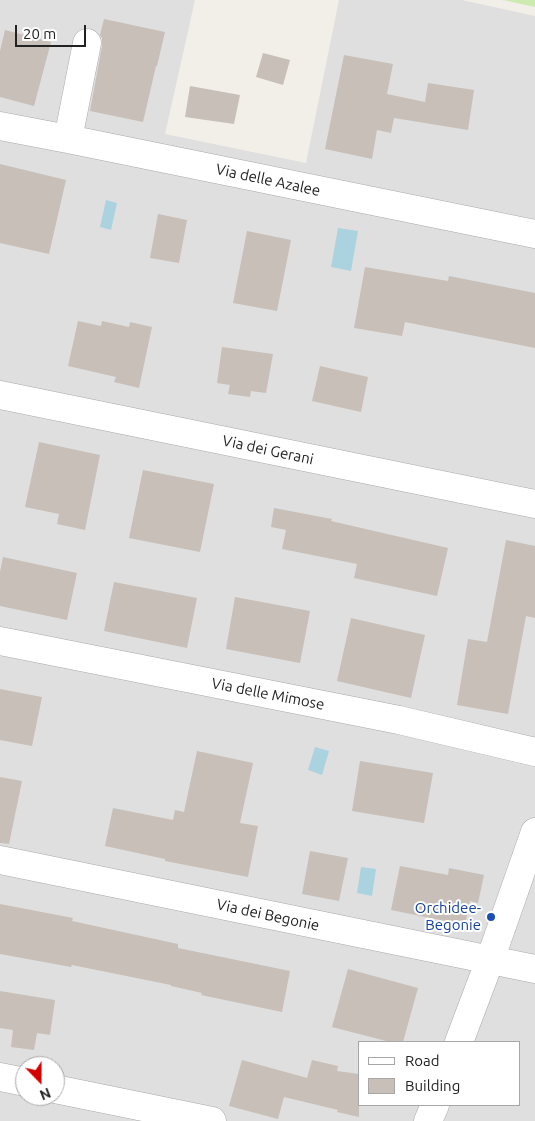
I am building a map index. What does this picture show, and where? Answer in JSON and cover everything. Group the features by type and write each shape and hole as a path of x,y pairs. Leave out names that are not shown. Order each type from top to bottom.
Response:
{"street":[{"path":"68,139 87,42"},
{"name":"Via delle Azalee","path":"0,126 535,234"},
{"name":"Via dei Gerani","path":"0,395 535,504"},
{"name":"Via delle Mimose","path":"0,641 398,720 535,752"},
{"path":"459,1041 535,832"},
{"name":"Via dei Begonie","path":"0,860 535,969"},
{"path":"0,1077 15,1080"},
{"path":"65,1091 212,1121"},
{"path":"428,1121 435,1106"}],"shaded area":[{"path":"0,0 195,0 165,134 306,163 339,0 462,0 535,16 535,1121 0,1121"}],"green space":[{"path":"503,0 535,0 535,7"}],"water":[{"path":"106,200 117,203 111,230 100,227"},
{"path":"338,228 358,231 351,271 331,267"},
{"path":"315,747 329,751 322,775 308,770"},
{"path":"361,867 376,869 372,896 357,893"}],"building":[{"path":"104,19 165,32 143,122 90,111 102,46 100,35"},
{"path":"5,30 51,42 34,106 0,97 0,51"},
{"path":"263,53 290,60 283,85 256,77"},
{"path":"344,55 393,64 387,94 425,102 428,83 474,90 468,130 394,118 391,133 377,130 372,159 325,149"},
{"path":"190,86 240,95 234,124 185,117"},
{"path":"0,164 66,180 49,254 0,243"},
{"path":"158,214 187,220 179,263 150,258"},
{"path":"247,231 291,240 277,311 233,303"},
{"path":"365,267 448,281 449,276 535,293 535,348 405,322 402,336 354,328"},
{"path":"78,321 101,326 102,321 129,327 130,322 152,327 139,388 114,382 116,377 68,366"},
{"path":"222,347 273,354 266,393 251,391 250,397 228,394 230,385 217,383"},
{"path":"320,366 368,377 361,412 312,401"},
{"path":"39,442 100,455 85,530 57,524 59,514 25,507"},
{"path":"143,470 214,484 200,552 129,538"},
{"path":"274,508 332,519 331,521 448,548 437,596 354,578 357,564 282,549 286,530 271,527"},
{"path":"506,540 535,546 535,618 526,616 508,714 457,705 468,639 487,642"},
{"path":"3,557 77,573 67,620 0,606 0,572"},
{"path":"114,582 197,598 187,648 104,631"},
{"path":"235,597 310,611 300,663 226,649"},
{"path":"351,618 425,635 411,698 337,681"},
{"path":"0,689 42,697 32,746 0,740"},
{"path":"197,751 253,763 240,823 258,826 248,877 165,861 165,859 105,846 113,808 173,820 175,810 184,812"},
{"path":"360,761 433,773 424,823 352,811"},
{"path":"0,777 22,781 9,844 0,843"},
{"path":"310,851 348,858 339,901 302,894"},
{"path":"400,866 448,875 449,868 484,875 478,903 470,901 465,925 391,910"},
{"path":"0,904 73,918 72,921 178,944 178,948 290,971 282,1012 201,995 202,993 171,985 72,965 71,967 0,954"},
{"path":"348,969 418,988 403,1041 386,1041 332,1027"},
{"path":"0,991 55,1000 50,1035 37,1033 34,1050 11,1047 13,1030 0,1028"},
{"path":"242,1060 307,1078 312,1060 338,1066 337,1071 358,1074 359,1117 284,1097 278,1119 229,1106"}],"place":[{"name":"Orchidee- Begonie","path":"491,917"}]}
